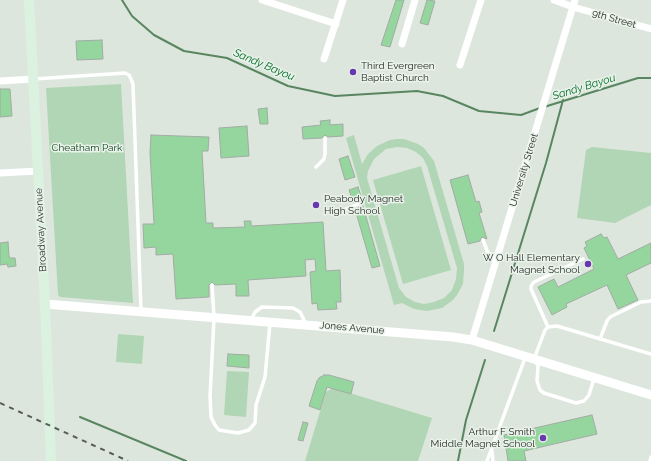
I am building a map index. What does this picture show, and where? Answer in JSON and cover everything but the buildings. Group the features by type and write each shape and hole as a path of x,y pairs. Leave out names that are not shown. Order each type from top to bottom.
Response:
{"main road":[{"name":"Broadway Avenue","path":"28,0 45,304 51,461"}],"street":[{"path":"262,0 336,24"},
{"path":"324,59 343,0"},
{"path":"402,44 415,0"},
{"path":"460,65 481,0"},
{"name":"9th Street","path":"554,0 574,3 651,29"},
{"name":"University Street","path":"472,340 574,3"},
{"path":"0,81 33,79"},
{"path":"0,172 38,171"},
{"name":"Jones Avenue","path":"45,304 453,337 472,340 651,395"}],"lane":[{"path":"33,79 125,73 129,75 131,79 133,84 141,312"},
{"path":"316,167 324,159 325,138"},
{"path":"341,211 350,206 364,202"},
{"path":"483,240 488,253 497,257"},
{"path":"548,327 531,286 534,282 583,259"},
{"path":"212,285 214,317 210,396 211,417 219,430 238,433 249,430 254,424 256,405 265,377 270,322"},
{"path":"600,339 606,322 610,317 641,302 651,301"},
{"path":"251,320 255,312 262,307 293,308 300,312 307,325"},
{"path":"487,461 530,358 548,327 557,326 651,354"},
{"path":"530,358 538,366 537,381 540,390 544,393 569,401 580,402 587,398 594,378"},
{"path":"491,450 494,461"},
{"path":"650,461 651,457"}],"green space":[{"name":"Cheatham Park","path":"121,84 133,303 60,297 58,295 46,88"},
{"path":"354,135 362,164 368,154 377,146 390,140 397,139 404,139 418,144 424,148 434,161 464,264 463,284 453,300 442,308 427,311 414,309 402,303 394,305 346,138","holes":["397,147 407,148 416,152 423,158 427,166 457,268 456,279 452,290 444,298 424,304 415,302 406,297 399,288 367,178 368,171 374,159 386,149"]},
{"path":"592,147 651,153 651,205 615,223 577,218 586,150"},
{"path":"421,166 451,270 403,284 373,180"},
{"path":"118,334 144,336 142,364 116,362"},
{"path":"227,371 249,372 246,417 224,415"},
{"path":"333,388 432,418 418,461 305,461 326,392"}],"waterway":[{"name":"Sandy Bayou","path":"122,0 132,16 154,35 184,51 227,58 288,86 335,96 417,91 443,96 479,111 521,115 540,108"},
{"name":"Sandy Bayou","path":"544,107 638,78 651,78"},
{"path":"494,331 546,163 563,100"},
{"path":"458,461 466,420 485,360"},
{"path":"80,417 186,461"}],"railway":[{"path":"0,403 128,461"}],"place":[{"name":"Third Evergreen Baptist Church","path":"353,72"},
{"name":"Peabody Magnet High School","path":"316,205"},
{"name":"W O Hall Elementary Magnet School","path":"588,264"},
{"name":"Arthur F Smith Middle Magnet School","path":"543,438"}]}
